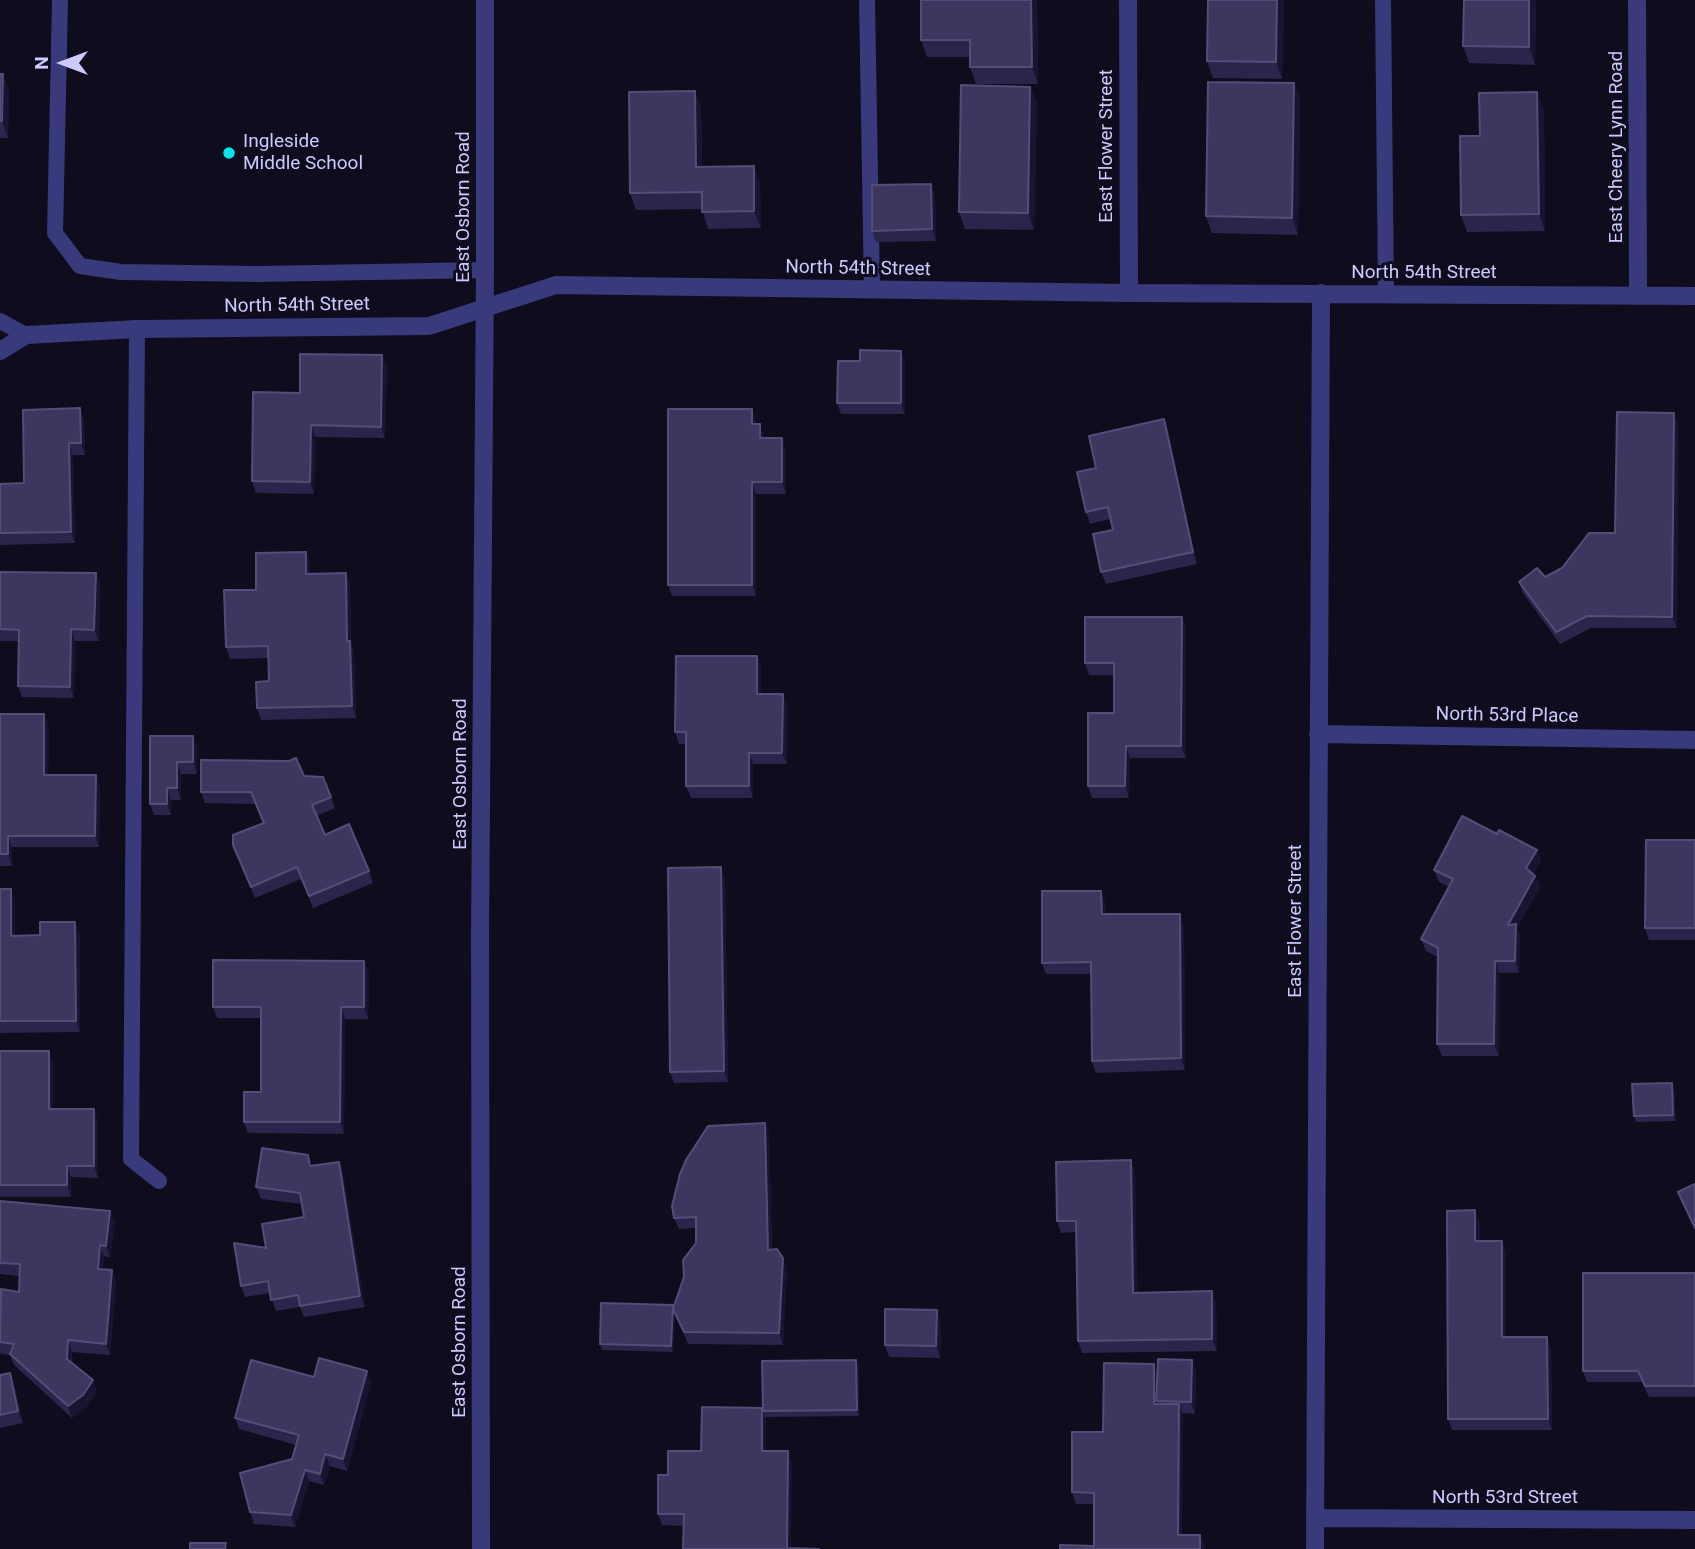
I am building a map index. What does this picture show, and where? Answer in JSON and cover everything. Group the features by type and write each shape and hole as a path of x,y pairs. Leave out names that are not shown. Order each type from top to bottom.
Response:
{"street":[{"name":"East Osborn Road","path":"481,1549 480,934 485,0"},
{"name":"East Flower Street","path":"1128,0 1129,293"},
{"name":"East Cheery Lynn Road","path":"1637,0 1638,294"},
{"name":"North 54th Street","path":"26,335 136,329 429,326 556,285 1129,293 1695,296"},
{"name":"East Flower Street","path":"1315,1549 1321,293"},
{"path":"0,351 26,335"},
{"name":"North 53rd Place","path":"1318,734 1695,740"},
{"name":"North 53rd Street","path":"1315,1518 1695,1520"}],"lane":[{"path":"60,0 55,233 80,266 121,272 258,274 485,270"},
{"path":"867,0 872,290"},
{"path":"1383,0 1386,293"},
{"path":"0,321 26,335"},
{"path":"136,329 131,1159 159,1181"}],"building":[{"path":"921,0 1031,0 1032,67 970,67 970,40 921,40"},
{"path":"1208,0 1277,0 1276,62 1207,61"},
{"path":"1464,0 1529,0 1529,47 1463,46"},
{"path":"0,74 3,74 2,121 0,121"},
{"path":"1208,82 1294,83 1292,218 1206,216"},
{"path":"961,85 1030,87 1028,213 959,212"},
{"path":"695,91 696,167 754,166 754,211 702,212 702,192 630,193 629,92"},
{"path":"1537,92 1539,214 1461,215 1460,136 1480,136 1479,93"},
{"path":"931,184 932,229 872,231 872,185"},
{"path":"860,350 901,351 901,403 837,403 838,361 860,361"},
{"path":"300,354 382,355 381,427 311,425 310,482 252,481 253,392 300,393"},
{"path":"80,408 81,443 69,443 71,532 0,533 0,484 24,483 23,410"},
{"path":"668,409 752,409 752,424 760,424 760,438 782,438 782,482 752,482 752,585 668,585"},
{"path":"1617,412 1674,413 1672,617 1587,616 1556,632 1519,582 1537,568 1545,577 1562,568 1589,533 1615,533"},
{"path":"1164,419 1193,552 1101,572 1093,534 1113,530 1108,507 1086,512 1077,472 1096,468 1089,436"},
{"path":"306,552 306,574 346,573 352,706 257,708 256,682 269,681 268,646 226,647 224,590 256,590 256,553"},
{"path":"0,572 96,573 94,630 71,629 70,687 18,686 19,630 0,629"},
{"path":"1085,617 1182,617 1181,746 1126,746 1125,786 1088,786 1088,713 1114,713 1114,663 1085,663"},
{"path":"676,656 757,656 757,694 783,694 782,753 749,753 749,786 686,786 686,732 675,732"},
{"path":"0,714 44,714 44,775 96,775 95,836 8,836 8,854 0,854"},
{"path":"150,736 193,736 193,762 177,762 177,788 167,788 167,804 150,804"},
{"path":"296,758 304,776 323,777 331,797 312,805 325,835 349,824 369,871 309,896 297,867 251,887 233,845 233,835 264,823 251,792 201,792 201,760 289,761"},
{"path":"1462,816 1497,834 1499,830 1537,850 1526,868 1535,876 1508,925 1516,924 1515,961 1495,961 1494,1044 1437,1044 1438,948 1421,939 1453,879 1434,870"},
{"path":"1646,840 1695,840 1695,928 1645,928"},
{"path":"721,867 724,1071 670,1072 668,868"},
{"path":"0,889 11,889 11,936 40,935 40,922 75,922 76,1021 0,1021"},
{"path":"1042,891 1101,891 1102,914 1180,914 1181,1058 1092,1061 1091,962 1042,963"},
{"path":"213,960 364,961 364,1007 341,1007 340,1122 244,1122 244,1092 261,1092 261,1007 213,1007"},
{"path":"0,1051 49,1051 49,1109 94,1109 94,1166 67,1166 67,1185 0,1185"},
{"path":"1672,1083 1673,1115 1634,1116 1632,1084"},
{"path":"765,1123 768,1250 777,1249 783,1258 779,1333 684,1332 673,1309 684,1277 683,1260 696,1243 696,1217 674,1218 672,1206 680,1174 708,1126"},
{"path":"262,1148 308,1155 310,1166 339,1162 360,1296 300,1306 298,1295 271,1300 268,1281 241,1286 234,1243 266,1248 262,1224 304,1217 300,1193 256,1187"},
{"path":"1131,1160 1133,1293 1212,1291 1212,1339 1078,1341 1076,1221 1057,1221 1056,1162"},
{"path":"1695,1184 1695,1228 1678,1192"},
{"path":"0,1201 110,1211 106,1246 100,1245 98,1269 112,1270 106,1344 68,1340 67,1359 93,1380 83,1395 68,1406 10,1354 14,1344 0,1342 1,1289 19,1292 20,1264 0,1263"},
{"path":"1475,1210 1475,1241 1502,1241 1502,1337 1547,1337 1548,1419 1448,1419 1447,1211"},
{"path":"1583,1273 1695,1273 1695,1386 1645,1386 1638,1371 1583,1371"},
{"path":"601,1303 673,1305 671,1346 600,1344"},
{"path":"885,1309 937,1310 936,1346 885,1345"},
{"path":"319,1358 367,1371 343,1459 325,1454 320,1474 305,1470 291,1515 250,1512 240,1473 292,1459 299,1435 235,1418 251,1360 314,1377"},
{"path":"1158,1359 1192,1360 1191,1402 1156,1401"},
{"path":"856,1360 857,1410 763,1411 762,1361"},
{"path":"1104,1363 1154,1364 1154,1404 1179,1404 1178,1535 1200,1535 1200,1549 1060,1549 1060,1545 1094,1546 1094,1493 1072,1492 1072,1432 1103,1432"},
{"path":"10,1373 18,1411 0,1415 0,1375"},
{"path":"702,1407 762,1408 762,1451 788,1451 787,1548 819,1549 683,1549 684,1514 658,1514 658,1475 668,1475 668,1451 701,1451"},
{"path":"190,1543 226,1543 225,1549 190,1549"}],"place":[{"name":"Ingleside Middle School","path":"229,153"}]}
